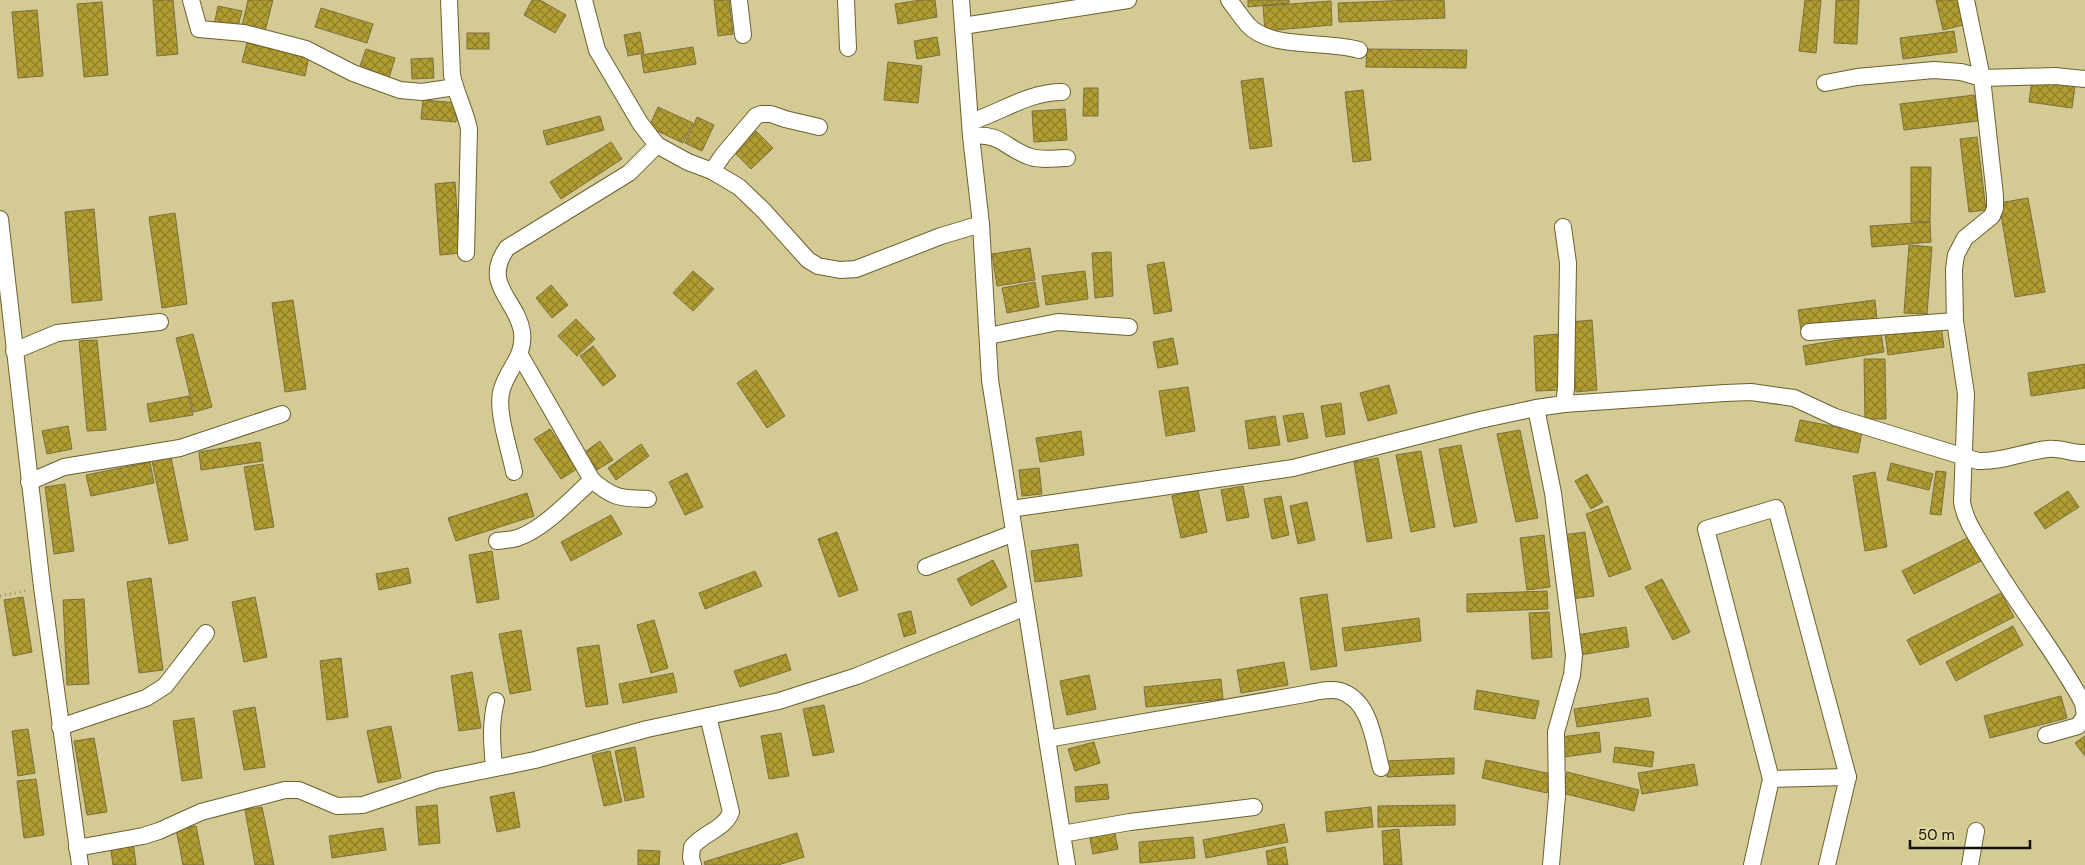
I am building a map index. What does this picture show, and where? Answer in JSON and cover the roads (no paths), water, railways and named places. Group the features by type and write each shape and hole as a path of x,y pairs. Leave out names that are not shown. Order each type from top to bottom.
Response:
{"street":[{"path":"191,0 199,29 244,33 306,48 353,73 400,90 422,92 455,87"},
{"path":"449,0 452,75 469,129 466,253"},
{"path":"584,0 597,50 640,123 657,145 688,162 712,171 739,187 808,260 818,266 840,270 856,268 941,236 981,224"},
{"path":"739,0 743,35"},
{"path":"846,0 848,48"},
{"path":"961,0 970,129 981,224 990,380 1067,865"},
{"path":"963,26 1128,0"},
{"path":"1229,0 1248,25 1266,37 1282,41 1342,45 1359,50"},
{"path":"1966,0 1982,78 1995,196 1992,216 1986,223 1965,238 1956,255 1954,269 1955,321 1966,394 1961,491 1966,517 1999,573 2083,703 2085,716 2078,726 2046,735"},
{"path":"1825,83 1857,77 1934,70 1961,72 1982,78 2054,76 2085,79"},
{"path":"970,129 998,112 1035,95 1062,92"},
{"path":"712,171 722,155 756,116 771,114 785,120 819,127"},
{"path":"970,129 1002,140 1030,157 1041,159 1067,158"},
{"path":"514,472 499,403 502,389 520,355 522,344 521,328 502,293 498,280 497,268 500,258 507,248 629,173 657,145"},
{"path":"0,220 42,587 80,865"},
{"path":"1564,227 1568,263 1566,388 1564,404"},
{"path":"1809,332 1955,321"},
{"path":"14,350 57,333 160,322"},
{"path":"988,336 1058,322 1128,327"},
{"path":"520,355 592,480 607,493 619,497 648,499"},
{"path":"1011,509 1293,468 1480,420 1536,408 1564,404 1725,393 1751,392 1794,398 1835,417 1978,461 2001,460 2054,448 2085,453"},
{"path":"1536,408 1553,494 1574,655 1572,675 1556,732 1556,796 1551,865"},
{"path":"29,482 64,467 180,448 282,414"},
{"path":"497,541 515,539 548,519 592,480"},
{"path":"1752,865 1771,779 1706,529 1776,508 1848,777 1827,865"},
{"path":"926,567 1014,533"},
{"path":"77,848 143,836 201,812 272,792 299,790 337,806 363,805 429,782 535,760 647,729 778,701 857,676 1026,607"},
{"path":"60,727 146,698 165,686 206,633"},
{"path":"1047,739 1328,690 1340,691 1359,703 1368,719 1381,768"},
{"path":"494,768 491,732 496,701"},
{"path":"693,865 691,858 692,846 704,835 724,823 731,812 708,716"},
{"path":"1771,779 1848,777"},
{"path":"1062,834 1130,822 1254,807"},
{"path":"1970,865 1976,831"}]}
